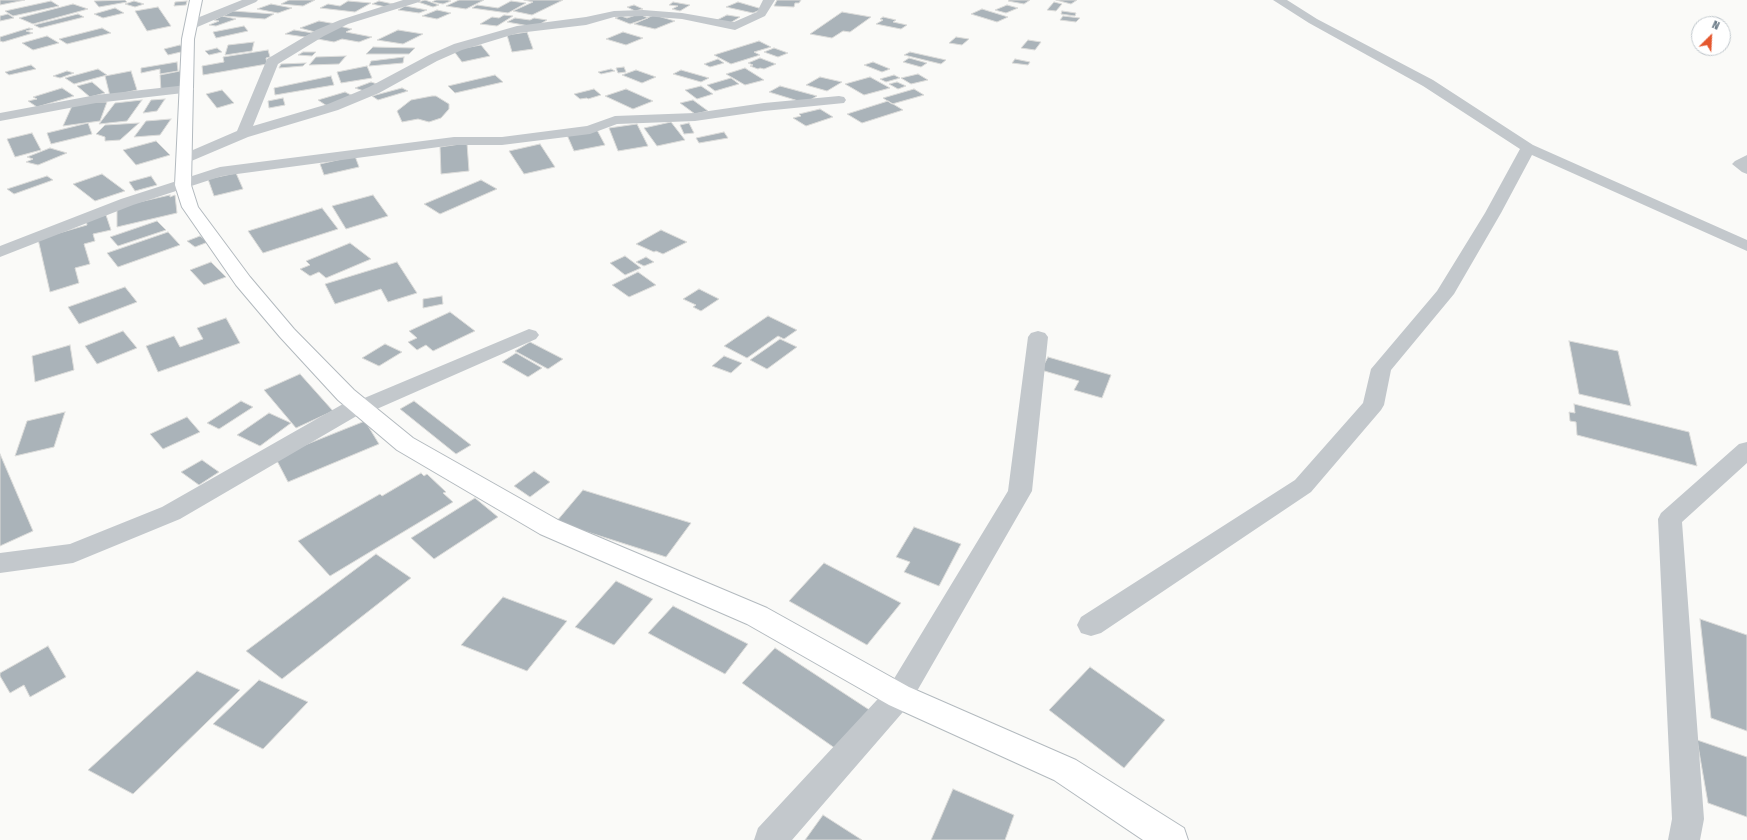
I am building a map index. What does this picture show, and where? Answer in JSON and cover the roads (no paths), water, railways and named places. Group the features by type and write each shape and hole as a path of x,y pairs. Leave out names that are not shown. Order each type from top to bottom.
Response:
{"street":[{"path":"196,0 188,39 183,185 190,206 208,234 243,281 287,333 346,395 405,444 549,527 757,616 900,696 1065,770 1172,840"},
{"path":"191,25 252,0"},
{"path":"243,134 272,62 320,33 344,22 415,0"},
{"path":"184,159 243,134 333,107 374,90 433,58 458,47 517,30 586,21 614,14 643,13 682,16 702,21 735,26 761,14 769,0"},
{"path":"1279,0 1313,21 1428,83 1528,148 1747,246"},
{"path":"0,118 96,99 187,89"},
{"path":"0,252 127,202 220,172 342,154 454,141 510,140 590,130 615,120 695,117 764,107 838,100"},
{"path":"1091,625 1303,486 1373,405 1381,369 1445,294 1493,213 1528,148"},
{"path":"1747,160 1740,164 1747,169"},
{"path":"0,563 73,553 171,513 358,405 362,407 529,335"},
{"path":"770,840 900,696 1020,491 1038,337"},
{"path":"1684,840 1688,819 1670,519 1747,450"}]}
